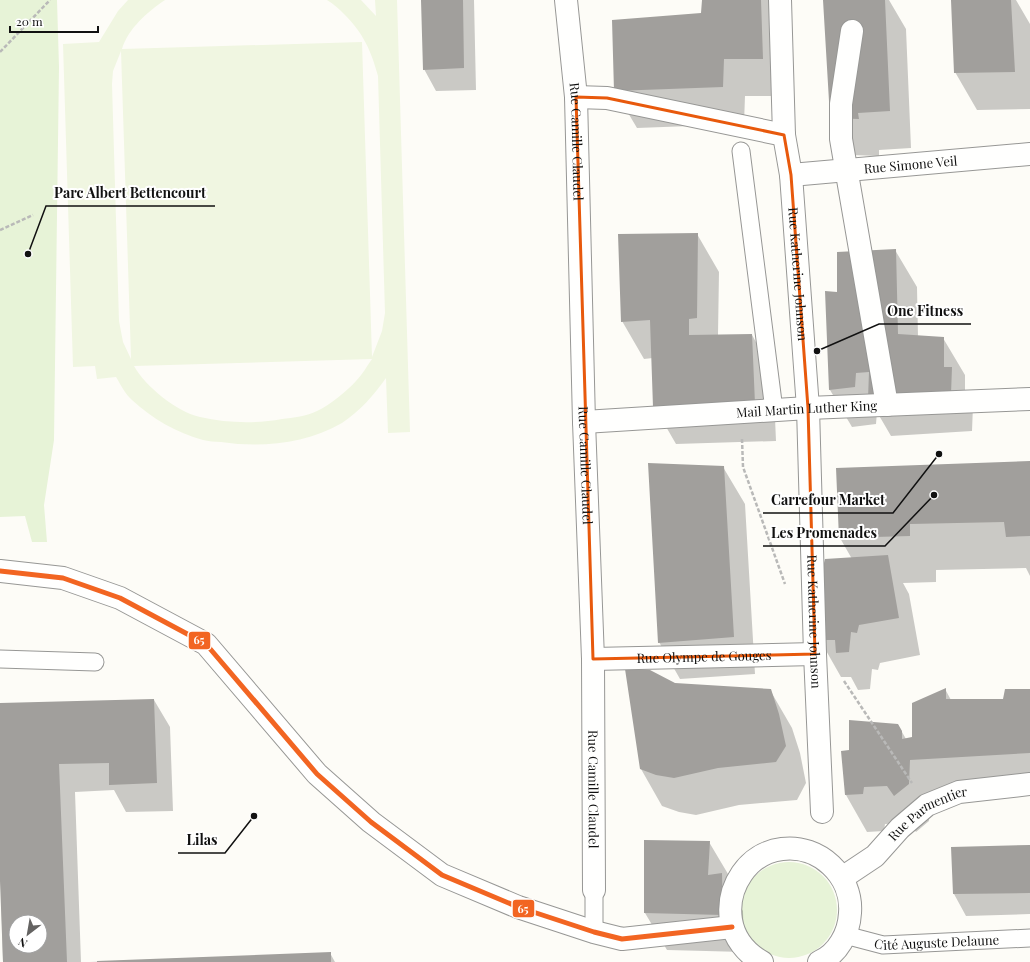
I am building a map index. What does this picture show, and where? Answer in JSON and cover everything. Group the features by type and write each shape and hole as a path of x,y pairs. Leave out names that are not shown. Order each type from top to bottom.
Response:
{"street":[{"name":"Rue Camille Claudel","path":"566,0 576,98 584,422 593,659 594,890"},
{"name":"Rue Katherine Johnson","path":"780,0 784,135 791,176 808,408 815,654 822,812"},
{"path":"852,31 841,104 841,139 887,405"},
{"path":"576,98 607,98 784,135"},
{"name":"Rue Simone Veil","path":"791,176 1030,154"},
{"name":"Mail Martin Luther King","path":"584,422 808,408 1030,399"},
{"path":"0,571 63,578 120,598 206,644 318,774 371,822 442,875 518,907 594,932 622,939 732,927"},
{"name":"Rue Olympe de Gouges","path":"593,659 815,654"},
{"name":"Rue Parmentier","path":"842,878 875,856 900,828 927,805 960,792 1030,784"},
{"path":"762,962 753,957 740,944 732,927 730,910 732,892 739,877 750,864 765,854 782,849 800,849 816,854 830,864 842,878 848,891 851,906 850,921 838,948 819,962"}],"lane":[{"path":"741,151 774,410"},
{"path":"0,659 95,662"},
{"name":"Rue Camille Claudel","path":"594,890 594,932"},
{"name":"Cité Auguste Delaune","path":"838,948 1030,938"}],"path":[{"path":"0,52 50,0"},
{"path":"0,230 33,215"}],"highlighted area":[{"path":"576,97 607,98 784,135 791,175 808,408 815,654 593,659"}],"green space":[{"path":"0,0 57,0 59,67 54,440 44,505 47,542 32,542 25,516 0,517"},
{"path":"128,0 165,0 133,28 122,49 362,42 372,357 382,331 385,313 378,76 366,42 351,21 327,0 361,0 376,16 375,0 397,0 410,432 388,433 386,378 372,397 361,408 342,423 328,430 314,436 283,443 252,445 207,441 174,429 139,407 127,395 116,377 97,379 95,366 73,367 63,44 99,42 118,11","holes":["121,51 131,358 131,359 123,342 119,321 112,84 113,71","372,359 360,376 338,398 313,413 272,421 251,422 231,422 210,419 182,410 154,390 139,374 134,366"]},
{"path":"789,862 807,866 816,870 823,876 829,883 833,892 837,910 833,928 829,937 823,944 816,950 807,954 789,958 771,954 762,950 755,944 749,937 745,928 741,910 745,892 749,883 755,876 762,870 771,866"}],"building":[{"path":"421,0 463,0 464,68 423,70"},
{"path":"702,0 761,0 763,59 724,59 723,87 614,91 612,20 701,13"},
{"path":"823,0 885,0 890,111 858,113 859,119 830,118"},
{"path":"951,0 1011,0 1015,72 954,73"},
{"path":"698,233 697,318 689,319 689,335 752,334 755,404 653,407 650,320 621,322 618,234"},
{"path":"896,249 898,334 944,337 944,367 952,367 951,394 868,399 869,372 856,373 855,387 829,390 825,291 837,292 837,252"},
{"path":"1030,461 1030,536 1006,537 1004,522 910,524 910,536 839,538 836,468"},
{"path":"648,463 724,466 734,637 658,643"},
{"path":"888,555 899,618 859,625 857,633 851,632 849,652 836,653 835,640 819,640 818,587 825,559"},
{"path":"625,669 650,670 675,683 771,689 779,714 786,746 776,762 718,768 674,778 656,775 640,769"},
{"path":"946,688 946,699 1003,699 1005,689 1030,689 1030,753 910,760 909,784 894,796 887,786 864,787 863,794 845,795 841,751 849,750 849,720 898,724 902,731 902,739 912,737 912,703"},
{"path":"154,699 157,783 109,785 109,763 59,764 67,962 3,962 0,881 0,703"},
{"path":"644,840 710,841 708,875 722,873 723,915 644,913"},
{"path":"1030,845 1030,893 953,894 951,847"},
{"path":"331,952 331,962 97,962 97,961"}],"transit line":[{"name":"65","path":"0,571 63,578 120,598 206,644 317,774 371,822 442,875 518,907 594,932 622,939 732,927"}],"place":[{"name":"Parc Albert Bettencourt","path":"28,254"},
{"name":"One Fitness","path":"817,351"},
{"name":"Carrefour Market","path":"939,454"},
{"name":"Les Promenades","path":"934,495"},
{"name":"Lilas","path":"254,816"}]}
